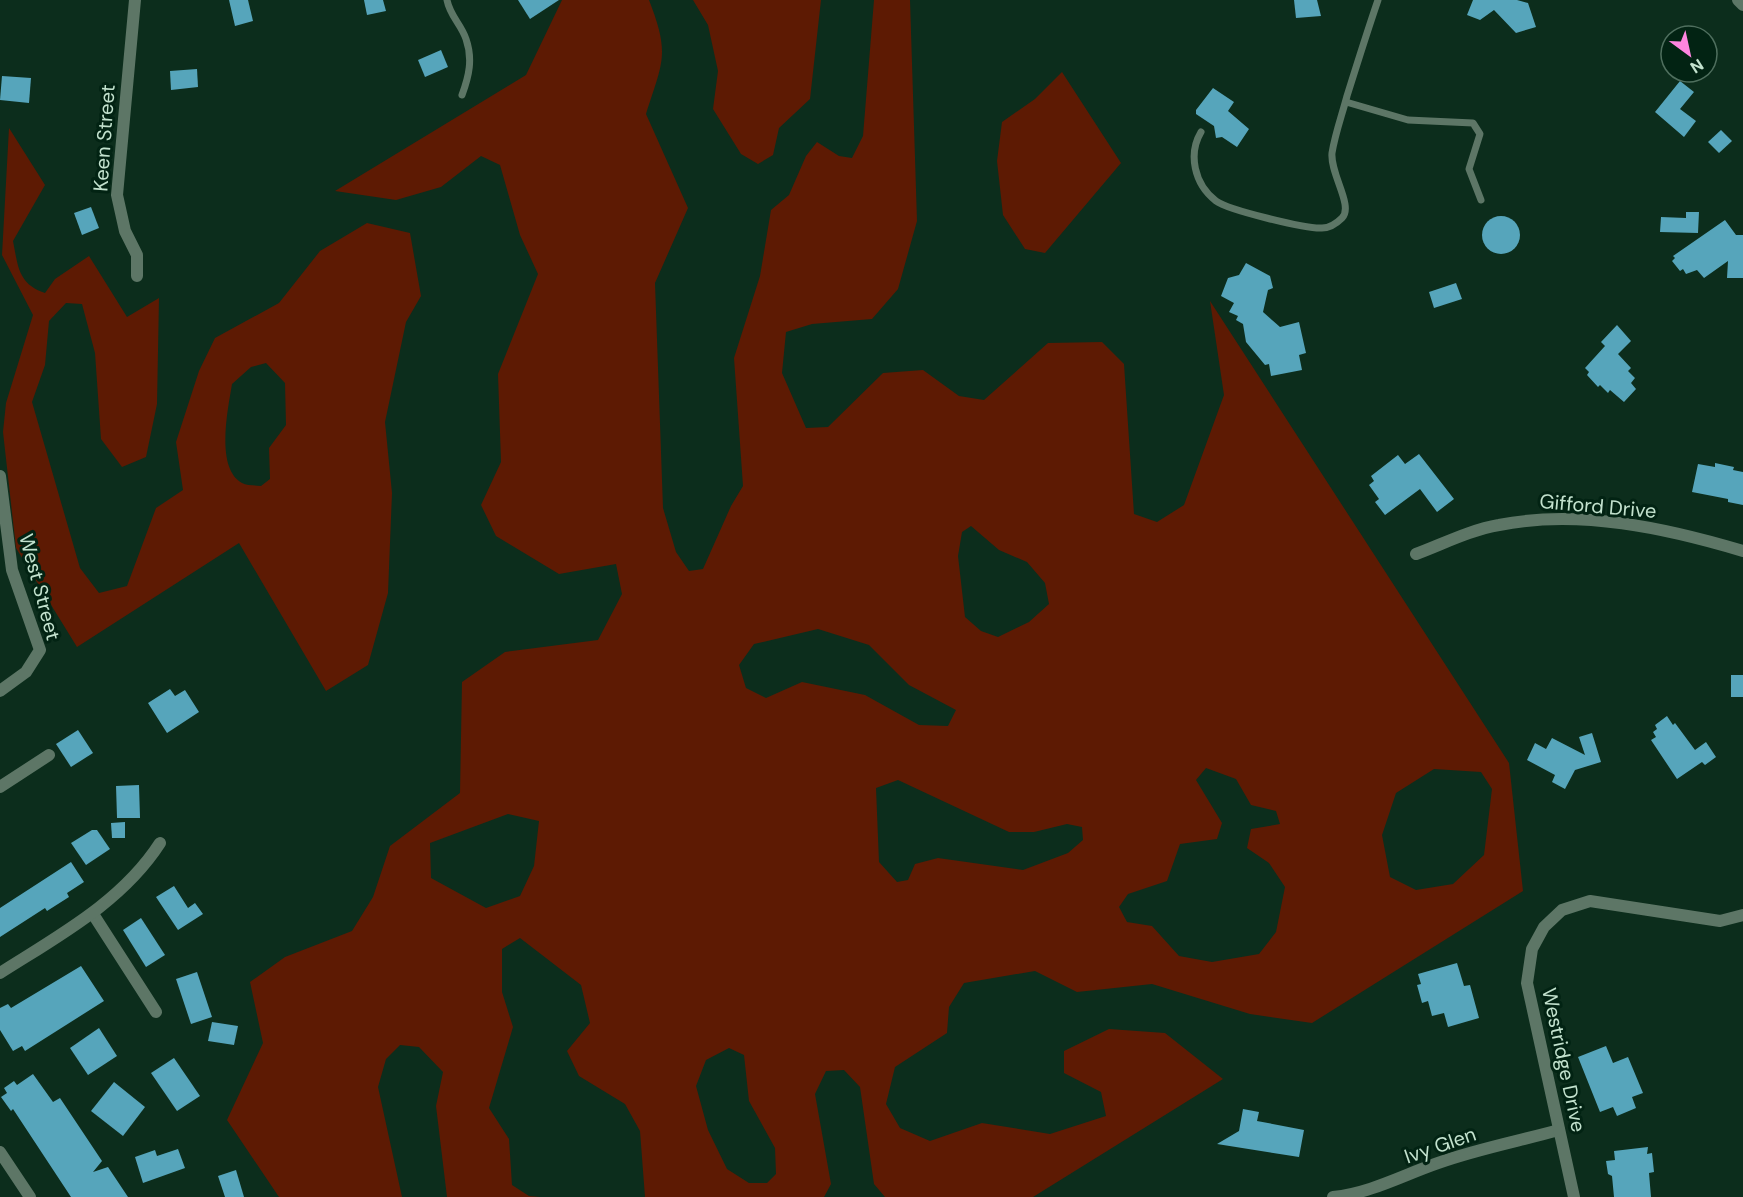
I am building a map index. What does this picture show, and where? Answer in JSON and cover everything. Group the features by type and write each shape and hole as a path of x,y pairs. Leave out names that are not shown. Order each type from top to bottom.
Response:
{"street":[{"name":"Keen Street","path":"135,0 117,195 125,231 137,255 137,276"},
{"path":"1738,0 1743,5"},
{"name":"West Street","path":"0,476 12,570 40,650 26,672 0,691"},
{"name":"Gifford Drive","path":"1416,554 1497,525 1540,519 1645,528 1696,537 1743,551"},
{"path":"0,787 49,755"},
{"path":"0,973 93,914 143,869 160,843"},
{"name":"Westridge Drive","path":"1574,1197 1527,982 1532,949 1544,927 1562,910 1590,901 1720,921 1743,915"},
{"path":"93,914 156,1012"},
{"name":"Ivy Glen","path":"1333,1197 1348,1196 1393,1182 1438,1163 1559,1130"},
{"path":"0,1152 30,1197"}],"lane":[{"path":"447,0 449,12 466,38 471,68 462,95"},
{"path":"1201,132 1194,143 1192,159 1200,179 1215,200 1237,210 1322,228 1335,223 1345,215 1346,205 1334,175 1332,159 1346,102 1378,0"},
{"path":"1346,102 1408,120 1473,123 1480,134 1469,168 1481,200"}],"shaded area":[{"path":"562,0 649,0 660,33 662,57 646,114 688,208 655,283 663,508 676,552 689,571 703,569 731,506 743,486 734,358 760,276 771,210 789,195 806,156 817,142 839,156 852,158 863,136 874,0 910,0 917,221 898,289 872,319 812,324 786,332 782,373 806,428 828,427 883,373 923,370 959,396 984,400 1048,343 1102,342 1124,364 1134,514 1157,522 1184,505 1224,395 1210,301 1509,763 1523,891 1312,1023 1250,1014 1152,984 1077,992 1035,971 964,983 949,1007 947,1033 895,1067 886,1104 900,1128 930,1141 982,1123 1050,1134 1106,1116 1101,1092 1064,1073 1064,1051 1109,1029 1165,1033 1223,1079 1033,1197 885,1197 874,1184 860,1087 844,1070 826,1071 815,1094 831,1184 824,1197 645,1197 640,1131 625,1104 579,1076 567,1051 590,1023 581,985 520,938 502,949 502,992 513,1027 489,1108 509,1139 512,1185 529,1196 540,1197 447,1197 436,1106 443,1072 419,1047 400,1045 386,1059 378,1087 402,1197 279,1197 227,1120 263,1043 250,982 285,957 352,931 373,897 390,846 460,793 462,682 505,652 598,640 622,594 616,564 559,574 496,536 481,505 501,462 498,374 538,274 520,235 500,165 481,156 441,187 396,200 335,191 526,75","holes":["971,526 999,550 1027,562 1045,583 1049,604 1029,622 998,637 981,631 965,617 958,556 962,532","818,629 869,645 909,685 956,710 948,726 919,725 865,695 802,682 766,698 746,688 739,665 754,644","1206,768 1236,779 1251,805 1276,811 1280,824 1251,829 1247,848 1269,863 1285,887 1276,932 1259,954 1212,962 1179,956 1152,926 1127,922 1119,907 1128,894 1167,881 1180,844 1217,839 1222,823 1196,780","1434,769 1481,772 1492,789 1484,855 1453,884 1416,890 1390,877 1382,835 1396,793","898,780 1009,832 1034,832 1067,824 1082,827 1083,840 1068,853 1023,870 938,858 915,864 908,880 897,882 879,862 876,788","508,814 539,821 534,866 520,896 486,908 431,878 430,843","729,1048 744,1055 749,1101 775,1148 776,1174 767,1183 749,1183 727,1169 708,1130 696,1086 706,1060"]},
{"path":"693,0 821,0 810,99 779,128 773,155 758,164 741,154 713,109 718,71 708,25"},
{"path":"1062,72 1121,163 1045,253 1025,249 1003,215 997,161 1002,122 1035,99"},
{"path":"9,128 45,185 13,241 18,266 29,285 45,293 55,279 89,256 127,317 159,298 157,404 146,457 122,467 101,439 95,353 82,304 66,303 49,321 45,365 32,402 80,568 99,593 127,586 156,508 183,490 176,442 199,371 215,338 279,303 320,251 367,223 410,233 421,296 406,322 385,422 392,493 388,593 368,665 326,691 239,543 77,647 16,548 3,432 6,403 33,315 2,255","holes":["266,363 285,383 286,425 269,448 270,479 261,486 244,484 234,475 228,465 226,452 226,422 232,384 251,367"]}],"building":[{"path":"229,0 248,0 253,21 235,26"},
{"path":"364,0 383,0 386,11 367,15"},
{"path":"518,0 559,0 530,19"},
{"path":"1294,0 1317,0 1321,16 1296,18"},
{"path":"1473,0 1517,0 1528,3 1536,27 1516,33 1494,10 1480,20 1467,15"},
{"path":"441,50 448,67 425,77 418,60"},
{"path":"197,69 198,87 171,90 170,71"},
{"path":"2,76 31,78 29,103 0,100"},
{"path":"1678,84 1684,84 1694,92 1680,109 1696,121 1684,137 1655,112"},
{"path":"1213,88 1234,102 1228,111 1249,129 1237,147 1222,137 1216,138 1214,126 1196,114 1196,110"},
{"path":"1721,130 1732,141 1719,153 1708,142"},
{"path":"91,207 99,228 82,235 74,213"},
{"path":"1686,212 1699,212 1698,233 1660,232 1661,217 1686,218"},
{"path":"1501,216 1515,221 1520,235 1515,249 1501,254 1487,249 1482,235 1487,221"},
{"path":"1725,220 1736,235 1743,235 1743,278 1727,278 1728,261 1704,278 1697,270 1686,274 1683,269 1680,271 1672,261 1675,258 1673,256"},
{"path":"1246,263 1270,276 1273,288 1268,290 1263,312 1280,327 1299,322 1306,353 1299,355 1302,370 1271,376 1269,364 1265,365 1246,342 1243,324 1236,320 1238,316 1229,312 1234,303 1221,296 1228,278 1239,275"},
{"path":"1456,283 1462,299 1434,308 1429,292"},
{"path":"1617,325 1631,341 1618,354 1631,368 1628,371 1635,378 1631,383 1636,389 1624,402 1610,390 1608,393 1600,385 1598,387 1587,375 1589,372 1585,368 1605,346 1601,342"},
{"path":"1419,454 1454,499 1437,512 1420,489 1385,515 1375,502 1379,499 1369,485 1374,481 1371,476 1398,455 1405,464"},
{"path":"1715,463 1734,467 1733,470 1743,472 1743,505 1728,502 1728,499 1692,492 1698,464 1715,467"},
{"path":"1731,675 1743,675 1743,697 1731,697"},
{"path":"170,689 175,696 185,690 199,712 167,733 148,703"},
{"path":"1667,716 1695,750 1706,742 1716,757 1705,765 1702,762 1677,779 1651,740 1656,737 1653,732 1657,729 1655,725"},
{"path":"78,730 93,753 71,767 56,744"},
{"path":"1592,733 1601,762 1575,770 1565,789 1552,782 1555,775 1527,760 1535,743 1546,749 1552,738 1585,755 1579,737"},
{"path":"139,785 140,818 117,818 116,786"},
{"path":"125,822 125,838 112,838 111,823"},
{"path":"92,830 97,830 110,849 86,865 71,843"},
{"path":"71,862 84,882 67,893 69,897 47,911 45,908 0,937 0,908"},
{"path":"174,886 188,908 195,903 203,914 178,930 156,897"},
{"path":"141,918 165,955 146,967 123,930"},
{"path":"1457,963 1464,986 1470,985 1479,1018 1448,1027 1444,1013 1432,1016 1428,1001 1422,1003 1417,985 1421,984 1418,974"},
{"path":"81,966 104,1001 25,1051 22,1046 13,1051 0,1030 0,1008 8,1004 11,1008"},
{"path":"197,972 212,1017 191,1024 176,979"},
{"path":"212,1022 238,1026 234,1045 208,1041"},
{"path":"99,1028 117,1056 88,1075 70,1048"},
{"path":"1606,1046 1613,1063 1628,1057 1643,1093 1632,1097 1636,1108 1617,1116 1613,1107 1600,1112 1578,1057"},
{"path":"174,1058 200,1096 177,1111 151,1073"},
{"path":"33,1074 53,1102 60,1098 102,1161 93,1172 108,1167 128,1197 71,1197 13,1109 11,1111 1,1097 7,1093 4,1088 14,1081 17,1085"},
{"path":"114,1082 145,1107 123,1136 91,1111"},
{"path":"1243,1109 1259,1112 1257,1121 1304,1130 1299,1157 1217,1144 1239,1131"},
{"path":"1648,1147 1647,1154 1652,1153 1654,1172 1649,1173 1651,1197 1614,1197 1612,1176 1608,1174 1606,1161 1615,1160 1614,1151"},
{"path":"178,1149 185,1168 143,1183 135,1157 155,1150 157,1156"},
{"path":"236,1170 244,1197 225,1197 218,1176"}]}
